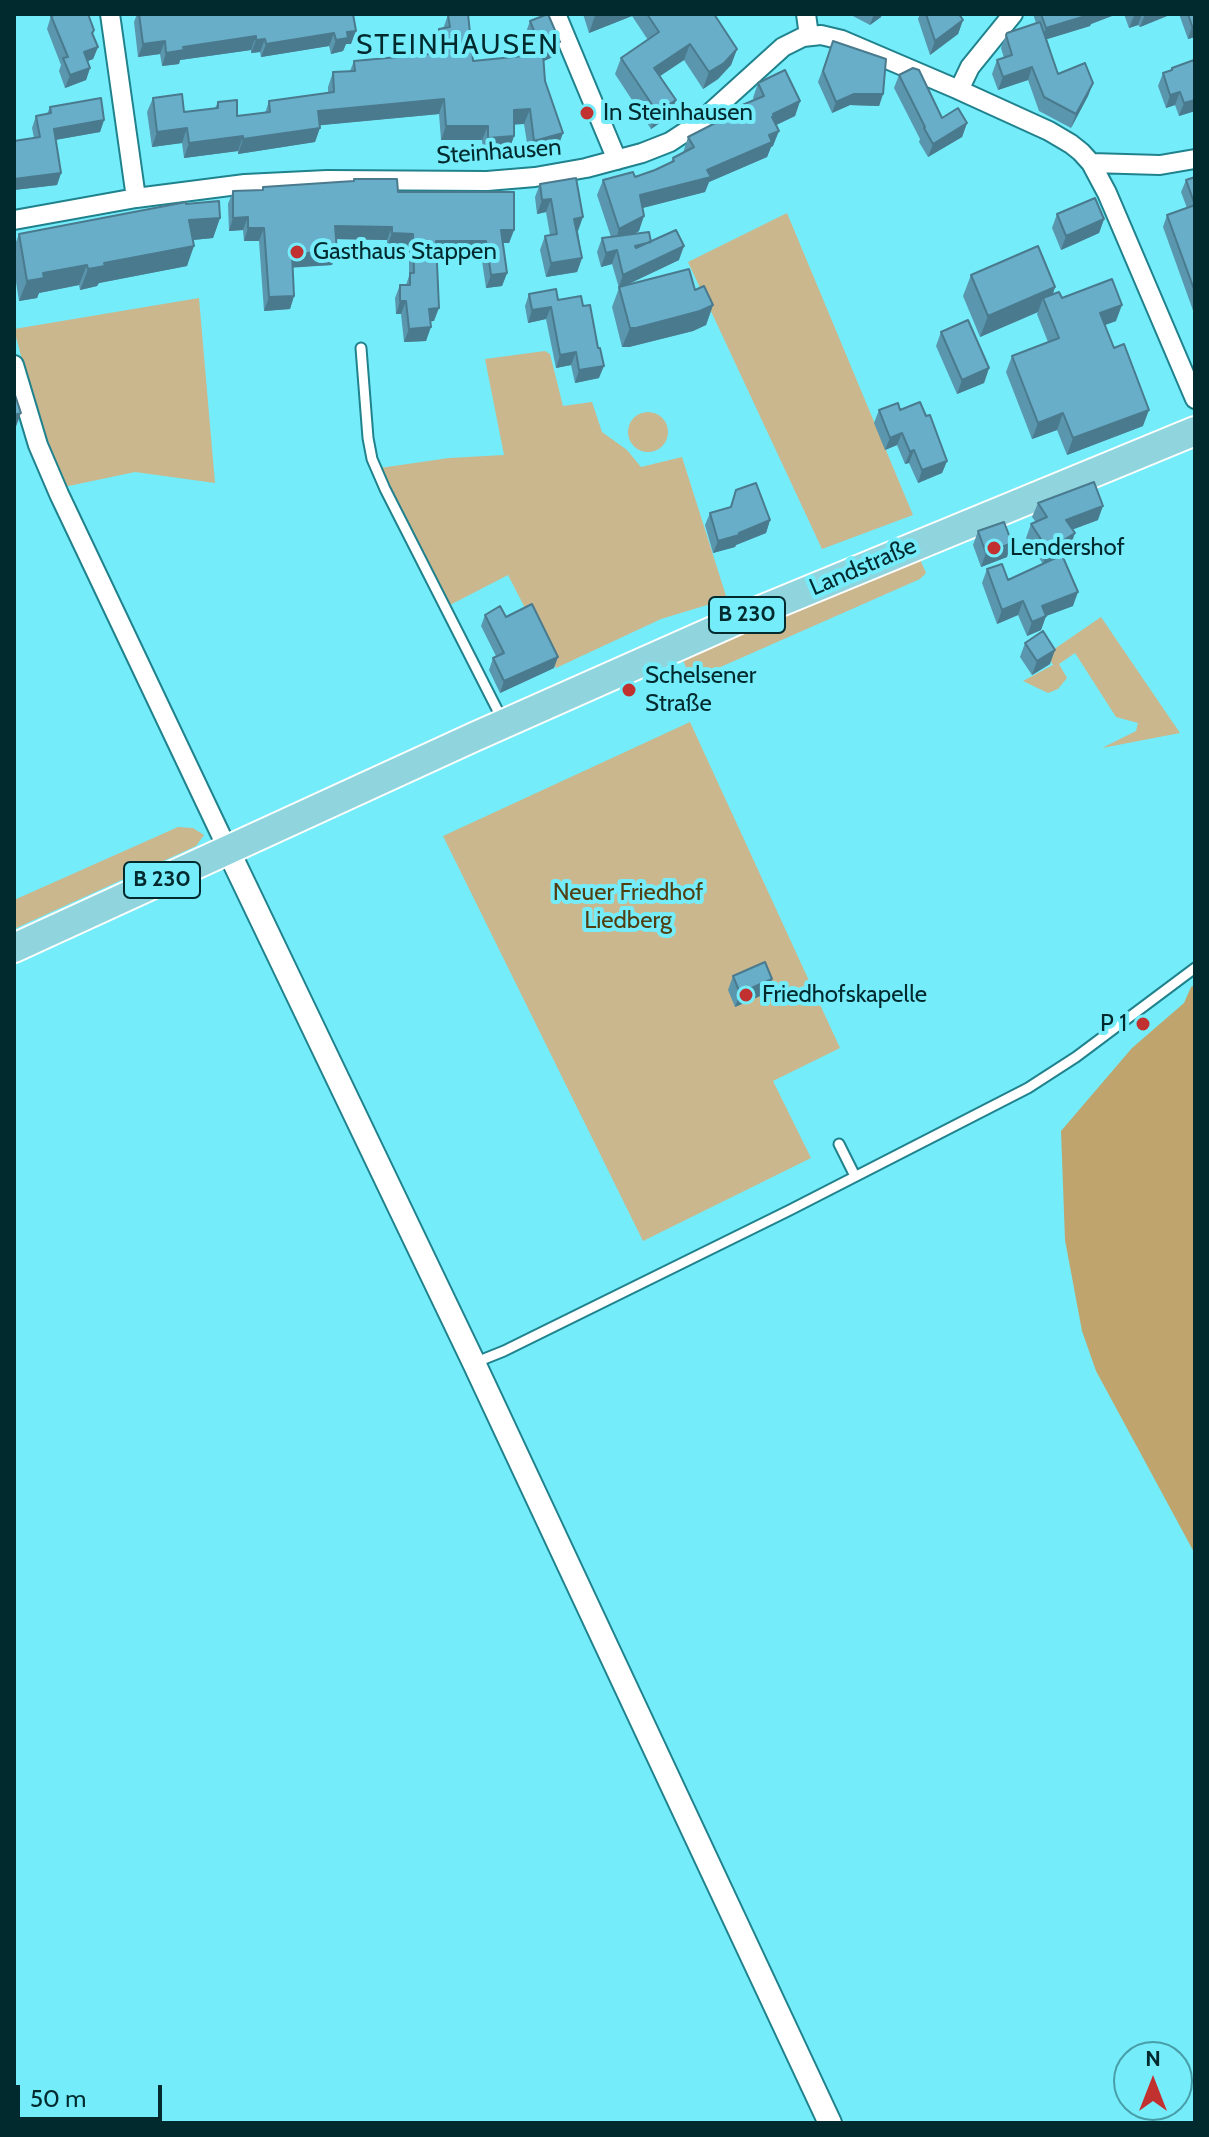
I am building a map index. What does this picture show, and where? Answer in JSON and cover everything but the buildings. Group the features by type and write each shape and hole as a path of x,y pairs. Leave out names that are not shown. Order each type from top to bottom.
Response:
{"main road":[{"name":"Landstraße","path":"228,850 751,614 1195,431"},
{"name":"B 230","path":"14,948 228,850"}],"street":[{"path":"110,14 136,198"},
{"path":"556,14 617,160"},
{"path":"806,14 809,36 821,35 842,40 959,90 1049,131 1071,144 1091,163 1107,193 1195,399"},
{"path":"959,90 970,67 1013,14"},
{"name":"Steinhausen","path":"14,220 136,198 267,182 500,181 550,175 617,160 655,148 691,130 778,51 809,36"},
{"path":"1091,163 1160,165 1195,159"},
{"path":"14,365 38,445 59,494 474,1363 830,2123"}],"lane":[{"path":"361,348 372,459 504,724"},
{"path":"474,1363 855,1176 1049,1076 1195,968"},
{"path":"839,1144 855,1176"}],"green space":[{"path":"787,213 913,515 822,549 688,262"},
{"path":"199,298 215,483 135,472 64,487 41,433 14,329"},
{"path":"545,351 550,354 563,406 592,402 602,432 627,450 641,467 682,457 727,599 661,619 556,668 508,575 448,606 380,468 449,458 504,455 485,359"},
{"path":"648,412 662,418 668,432 662,446 648,452 634,446 628,432 634,418"},
{"path":"920,559 926,573 920,579 691,680 681,655"},
{"path":"1101,617 1180,733 1102,748 1136,731 1138,723 1116,717 1075,653 1059,664 1067,678 1058,689 1048,693 1023,681 1053,665 1047,654"},
{"name":"Neuer Friedhof Liedberg","path":"690,722 840,1048 773,1081 811,1158 643,1241 443,836"},
{"path":"178,827 193,828 204,835 196,846 14,929 14,900"}],"shaded area":[{"path":"1195,985 1195,1554 1096,1371 1082,1331 1065,1240 1061,1131 1132,1048 1184,1003"}],"place":[{"name":"In Steinhausen","path":"587,113"},
{"name":"Gasthaus Stappen","path":"297,252"},
{"name":"Lendershof","path":"994,548"},
{"name":"Schelsener Straße","path":"629,690"},
{"name":"Friedhofskapelle","path":"746,995"},
{"name":"P 1","path":"1143,1024"}],"district":[{"name":"STEINHAUSEN","path":"458,46"}]}
